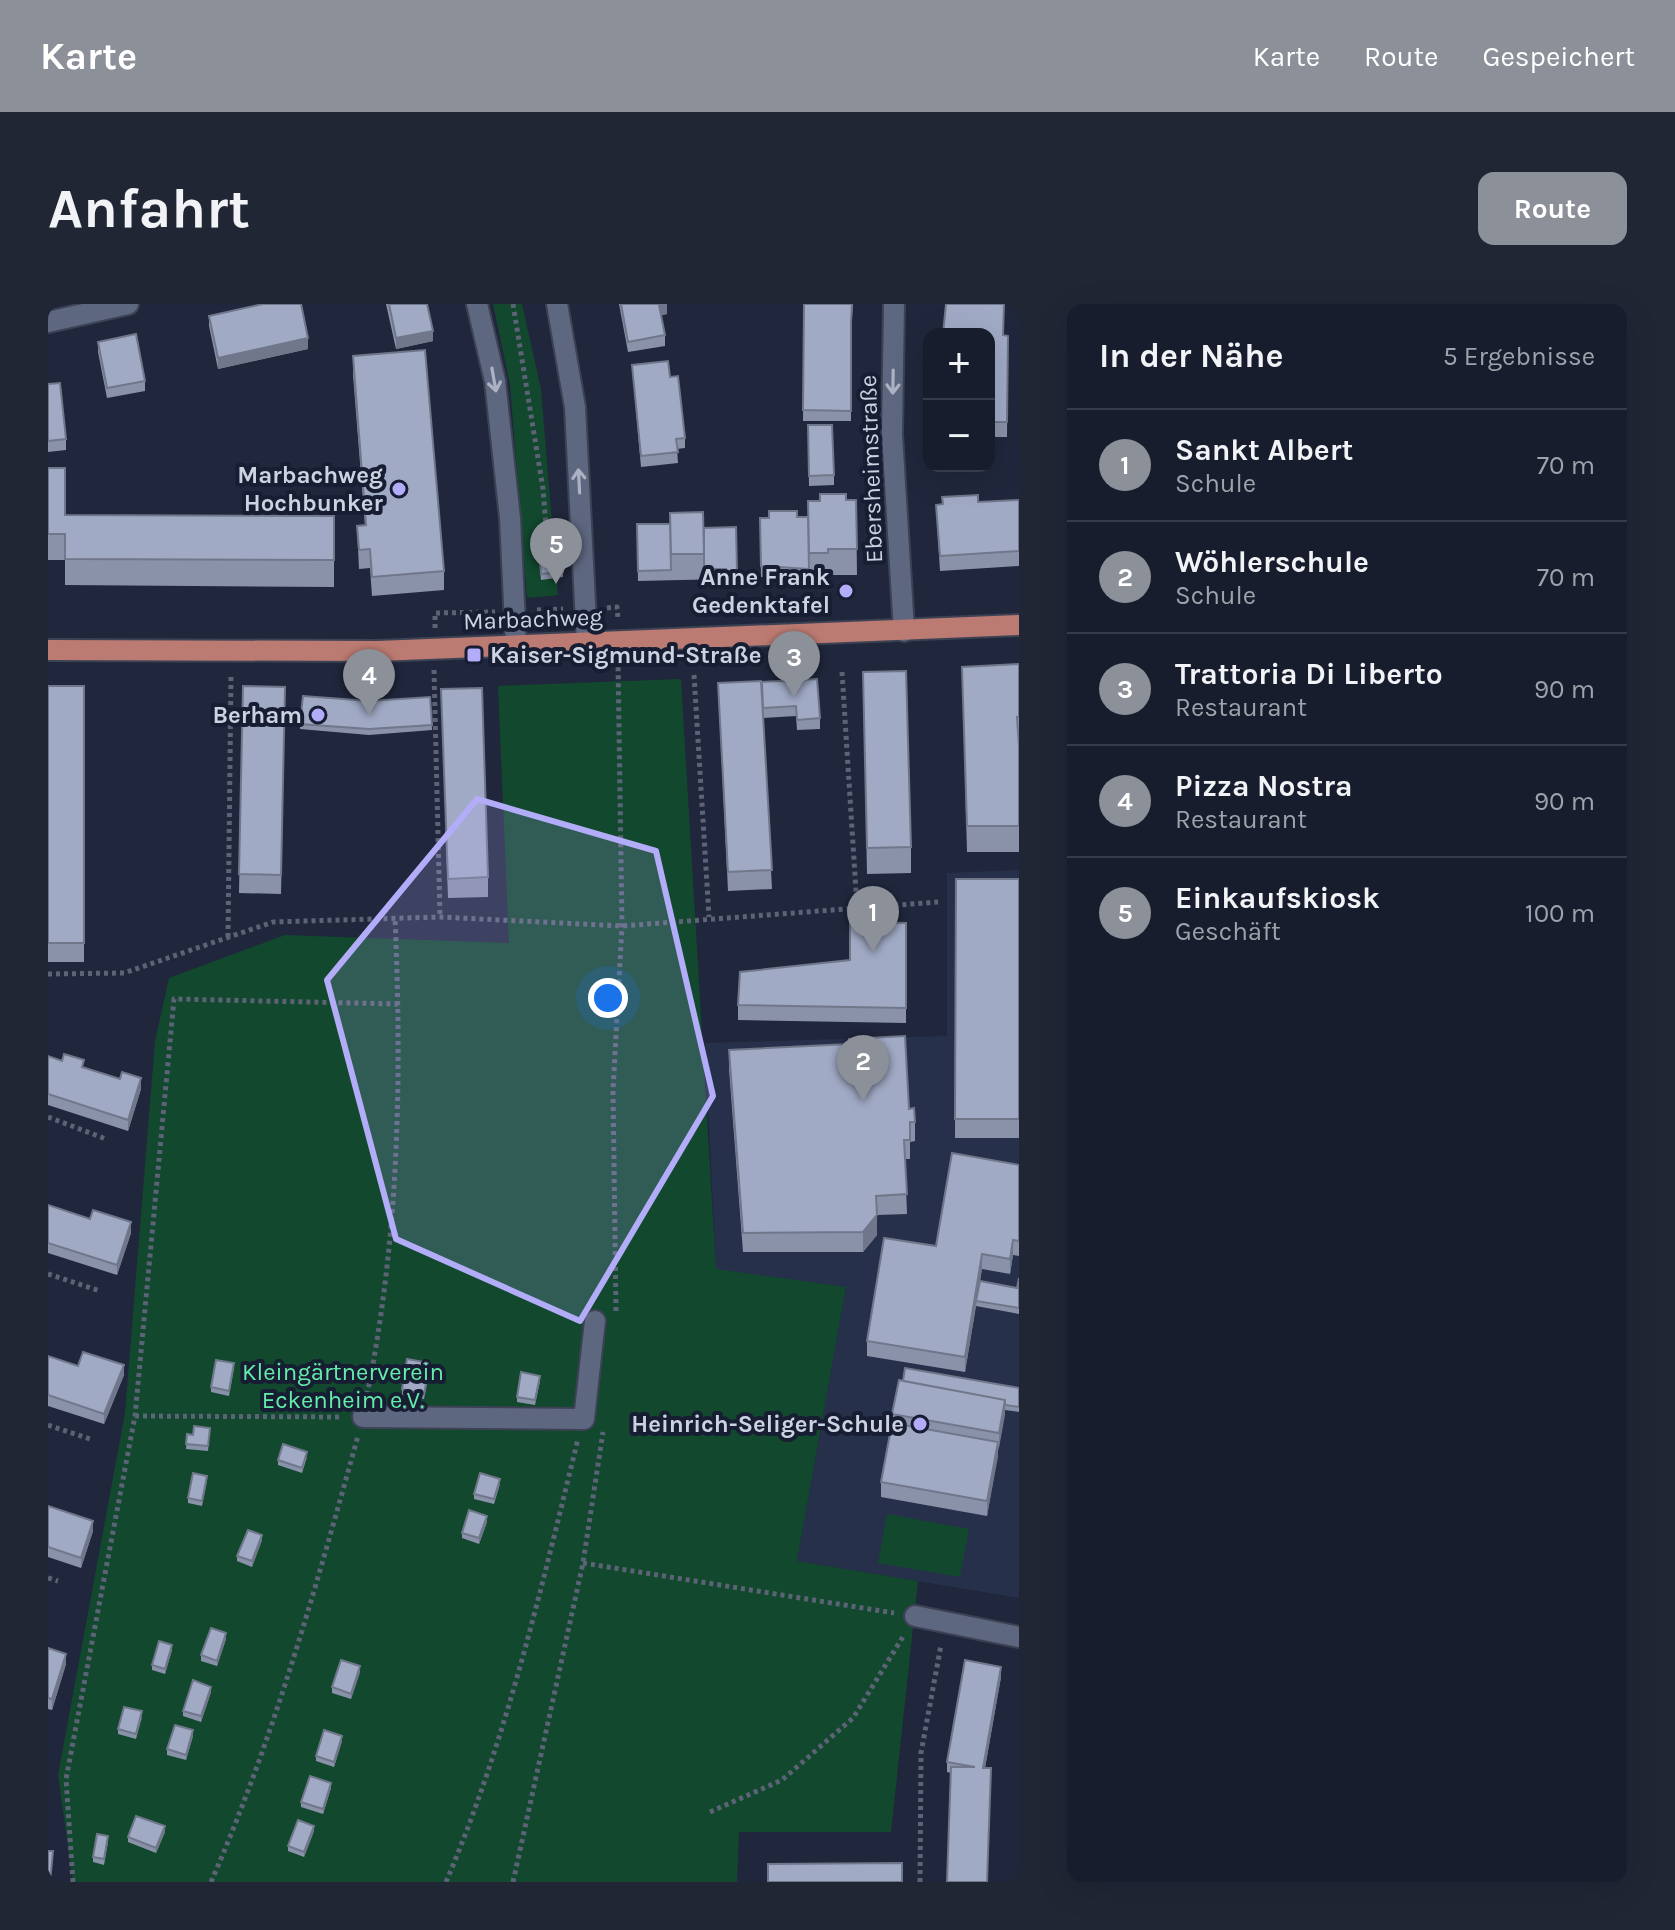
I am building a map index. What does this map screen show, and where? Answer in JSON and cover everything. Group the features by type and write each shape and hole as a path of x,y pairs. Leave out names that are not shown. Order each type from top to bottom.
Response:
{"main road":[{"name":"Marbachweg","path":"48,650 435,648 1019,625"}],"street":[{"path":"48,322 128,304"},
{"path":"477,304 498,412 510,518 516,645"},
{"path":"557,304 575,407 587,642"},
{"name":"Ebersheimstraße","path":"894,304 892,434 904,631"},
{"path":"363,1417 584,1419 605,1320"},
{"path":"915,1616 1019,1637"}],"path":[{"path":"605,1320 622,926 618,641"},
{"path":"435,648 440,917"},
{"path":"842,672 857,907"},
{"path":"694,675 709,917"},
{"path":"228,937 231,676"},
{"path":"48,974 124,973 273,922 440,917 622,926 938,902"},
{"path":"73,1882 66,1779 135,1416 174,999 399,1004"},
{"path":"48,1117 106,1139"},
{"path":"48,1274 100,1291"},
{"path":"135,1416 363,1417"},
{"path":"446,1882 478,1806 518,1681 584,1419"},
{"path":"48,1425 90,1439"},
{"path":"513,1882 583,1563 604,1426"},
{"path":"583,1563 915,1616 853,1718 782,1780 710,1812"},
{"path":"48,1578 58,1581"},
{"path":"920,1882 921,1753 946,1620"}],"highlighted area":[{"path":"477,799 656,851 713,1096 580,1321 396,1239 327,980"}],"shaded area":[{"path":"1019,870 1019,1598 797,1561 846,1287 716,1270 705,1043 947,1036 947,873"}],"green space":[{"path":"493,304 522,304 541,389 558,595 527,598 510,385"},
{"name":"Kleingärtnerverein Eckenheim e.V.","path":"681,679 716,1269 846,1287 797,1561 918,1581 891,1832 739,1832 737,1882 73,1882 58,1775 125,1413 155,1041 169,978 285,935 509,943 498,686"},
{"path":"887,1514 969,1529 960,1577 878,1563"}],"building":[{"path":"263,304 301,304 308,338 218,358 209,316"},
{"path":"389,304 427,304 433,331 396,338"},
{"path":"621,304 666,304 659,305 665,335 628,342"},
{"path":"804,304 852,304 851,411 803,410"},
{"path":"946,304 1004,304 1003,335 1008,336 1007,422 995,422 995,328 944,328"},
{"path":"136,334 145,381 107,388 98,342"},
{"name":"Marbachweg Hochbunker","path":"425,350 444,571 372,577 370,549 359,550 357,526 366,525 353,356"},
{"path":"668,361 670,377 678,376 685,438 676,439 678,452 641,456 632,365"},
{"path":"60,383 66,439 48,441 48,384"},
{"path":"808,425 832,425 834,475 809,476"},
{"path":"48,468 65,468 65,515 334,516 334,560 65,559 65,534 48,534"},
{"path":"820,494 846,494 846,500 856,500 857,549 828,549 828,553 809,553 808,501 820,501"},
{"path":"978,495 978,502 1019,500 1019,551 940,556 936,505 943,504 942,497"},
{"path":"769,511 797,511 797,517 808,517 809,569 761,566 760,518 769,518"},
{"path":"703,512 704,554 671,554 670,513"},
{"path":"637,524 670,524 671,570 638,571"},
{"path":"736,527 737,572 704,569 704,528"},
{"path":"561,551 563,572 541,574 539,553"},
{"path":"1019,664 1019,826 967,826 962,667"},
{"path":"906,671 911,847 867,848 863,672"},
{"path":"817,679 820,718 797,720 796,706 763,708 762,682"},
{"path":"761,681 772,870 728,872 718,683"},
{"path":"48,686 84,686 84,943 48,943"},
{"path":"243,686 285,687 281,875 239,874"},
{"path":"482,688 488,877 448,879 441,689"},
{"path":"303,696 369,701 430,697 432,725 369,729 300,724"},
{"path":"956,879 1019,879 1019,1119 955,1119"},
{"path":"850,922 906,923 906,1008 738,1005 740,972 850,960"},
{"path":"905,1036 909,1109 914,1108 915,1122 910,1122 910,1140 904,1140 907,1194 876,1196 877,1215 863,1232 743,1233 729,1050 849,1044 849,1039"},
{"path":"64,1054 84,1060 82,1067 120,1079 122,1072 141,1078 128,1120 48,1094 48,1056 62,1061"},
{"path":"952,1153 1019,1165 1019,1241 1013,1240 1010,1259 982,1254 965,1357 867,1341 884,1238 936,1246"},
{"path":"48,1205 90,1219 93,1210 131,1222 117,1265 48,1243"},
{"path":"1019,1278 1019,1308 976,1301 980,1281 1017,1288"},
{"path":"83,1352 124,1365 104,1414 48,1395 48,1356 78,1366"},
{"path":"407,1359 430,1363 424,1394 402,1389"},
{"path":"216,1360 234,1363 229,1391 211,1387"},
{"path":"905,1368 1019,1388 1019,1407 1005,1405 1005,1400 903,1381"},
{"path":"521,1372 540,1376 535,1400 517,1397"},
{"path":"899,1380 1005,1400 999,1433 892,1414"},
{"path":"892,1423 998,1442 987,1501 881,1482"},
{"path":"194,1426 210,1428 208,1446 186,1444 187,1434 193,1435"},
{"path":"283,1444 307,1452 302,1468 278,1460"},
{"path":"193,1473 207,1476 202,1501 188,1498"},
{"path":"480,1473 500,1479 494,1499 474,1494"},
{"path":"48,1506 93,1521 81,1558 48,1547"},
{"path":"469,1510 487,1516 479,1538 462,1533"},
{"path":"248,1530 262,1535 252,1561 237,1556"},
{"path":"211,1628 226,1633 217,1661 201,1655"},
{"path":"159,1641 172,1645 165,1669 152,1665"},
{"path":"48,1648 66,1654 52,1699 48,1698"},
{"path":"341,1660 360,1666 351,1694 332,1687"},
{"path":"965,1660 1001,1667 983,1768 991,1768 987,1882 947,1882 951,1767 975,1767 947,1762"},
{"path":"193,1680 211,1687 201,1716 183,1711"},
{"path":"124,1707 142,1711 136,1734 118,1729"},
{"path":"175,1725 193,1730 186,1755 167,1749"},
{"path":"324,1730 342,1736 334,1762 316,1756"},
{"path":"310,1776 331,1783 323,1809 301,1802"},
{"path":"136,1816 165,1826 156,1848 128,1837"},
{"path":"298,1820 314,1826 304,1852 288,1846"},
{"path":"97,1834 108,1836 104,1859 93,1857"},
{"path":"48,1851 53,1851 50,1882 48,1882"},
{"path":"902,1863 902,1882 768,1882 768,1864"}],"place":[{"name":"Marbachweg Hochbunker","path":"399,489"},
{"name":"Einkaufskiosk","path":"556,584"},
{"name":"Anne Frank Gedenktafel","path":"846,591"},
{"name":"Kaiser-Sigmund-Straße","path":"474,655"},
{"name":"Trattoria Di Liberto","path":"794,697"},
{"name":"Berham","path":"318,715"},
{"name":"Pizza Nostra","path":"369,715"},
{"name":"Sankt Albert","path":"873,952"},
{"name":"Wöhlerschule","path":"863,1101"},
{"name":"Heinrich-Seliger-Schule","path":"920,1424"}]}
